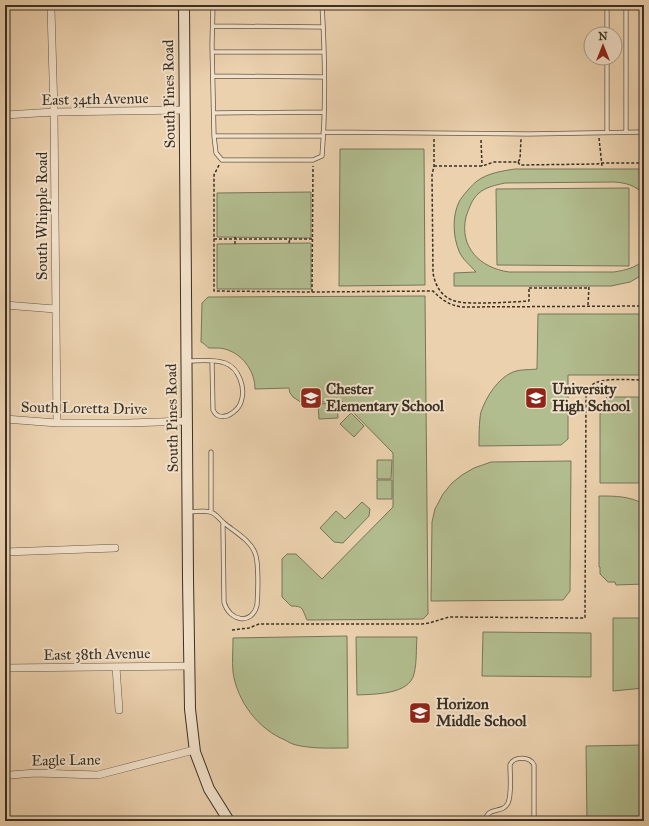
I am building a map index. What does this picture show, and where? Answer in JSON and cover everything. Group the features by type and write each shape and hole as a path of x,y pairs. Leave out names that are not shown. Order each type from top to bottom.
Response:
{"street":[{"name":"South Pines Road","path":"184,5 190,709 195,752 209,789 230,821"},
{"name":"South Whipple Road","path":"51,9 54,112 57,424"},
{"name":"East 34th Avenue","path":"5,115 54,112 185,110"},
{"path":"5,305 55,309"},
{"name":"South Loretta Drive","path":"5,419 57,424 187,421"},
{"path":"5,552 115,548"},
{"name":"East 38th Avenue","path":"5,668 190,666"},
{"path":"116,667 119,710"},
{"name":"Eagle Lane","path":"5,777 10,775 36,773 98,775 194,750 195,752"}],"lane":[{"path":"214,5 214,136 216,153 222,160 313,160 322,156 324,112 322,5"},
{"path":"607,5 607,26"},
{"path":"626,5 626,132"},
{"path":"213,26 323,26"},
{"path":"213,52 324,52"},
{"path":"607,66 607,132"},
{"path":"213,76 324,77"},
{"path":"214,113 324,112"},
{"path":"214,136 644,132"},
{"path":"186,361 212,361 224,363 230,365 236,371 242,385 243,398 241,404 234,411 224,416 216,414 213,410 212,361"},
{"path":"211,452 211,512"},
{"path":"188,512 211,512 215,514 234,530 256,554 257,605 252,615 246,618 234,617 225,608 223,522"},
{"path":"485,821 487,814 505,807 508,802 510,790 510,765 511,762 519,758 529,759 534,765 534,821"}],"path":[{"path":"599,133 602,164"},
{"path":"434,134 434,166 432,175 433,273 434,281 444,294 451,300 471,303 529,301 529,287 589,287 588,305"},
{"path":"481,134 482,166"},
{"path":"518,162 520,159 521,144"},
{"path":"222,160 214,175 214,291 434,291 448,303 462,307 644,306"},
{"path":"312,292 313,160"},
{"path":"434,166 482,166 494,162 518,162 520,165 644,162"},
{"path":"235,238 235,244"},
{"path":"289,243 290,238"},
{"path":"214,239 312,239"},
{"path":"232,630 249,628 259,624 422,624 449,617 585,618 586,396 593,384 602,380 644,380"}],"green space":[{"path":"340,149 424,149 425,285 339,286"},
{"path":"515,169 644,169 644,194 637,188 630,185 614,182 505,183 495,185 477,195 466,217 466,238 469,247 481,261 499,270 509,272 614,272 630,268 644,260 644,274 630,282 611,286 454,286 454,273 476,272 462,257 455,239 454,220 459,202 470,188 481,178 495,173"},
{"path":"629,188 629,266 497,265 496,189"},
{"path":"311,192 311,238 217,237 217,193"},
{"path":"311,243 311,289 217,289 217,244"},
{"path":"425,296 428,614 423,619 307,620 302,609 291,606 282,597 282,559 287,554 296,554 322,579 393,507 393,453 342,401 302,403 293,397 289,388 255,389 251,371 244,360 226,349 209,348 201,342 202,303 208,297"},
{"path":"538,314 644,314 644,375 568,375 568,439 561,445 479,446 479,424 481,412 493,389 502,379 513,372 537,369"},
{"path":"607,397 644,397 644,483 600,483 600,404"},
{"path":"337,403 338,418 319,419 318,404"},
{"path":"351,413 364,426 354,437 340,424"},
{"path":"377,460 392,460 391,479 377,479"},
{"path":"571,461 570,591 563,600 431,601 432,522 435,509 443,494 452,483 474,468 491,462"},
{"path":"377,480 392,480 392,499 377,499"},
{"path":"599,496 616,496 638,501 644,504 644,584 616,585 615,582 608,582 600,574"},
{"path":"362,502 370,509 369,516 343,543 334,542 320,528 336,511 345,519"},
{"path":"613,618 644,618 644,688 613,691"},
{"path":"483,632 591,633 591,677 482,676"},
{"path":"347,636 348,748 315,748 295,745 266,729 250,713 235,683 233,672 233,638"},
{"path":"356,637 417,637 415,669 411,681 398,690 357,695"},
{"path":"644,745 644,821 587,821 586,746"}],"place":[{"name":"Chester Elementary School","path":"311,398"},
{"name":"University High School","path":"536,398"},
{"name":"Horizon Middle School","path":"420,713"}]}
